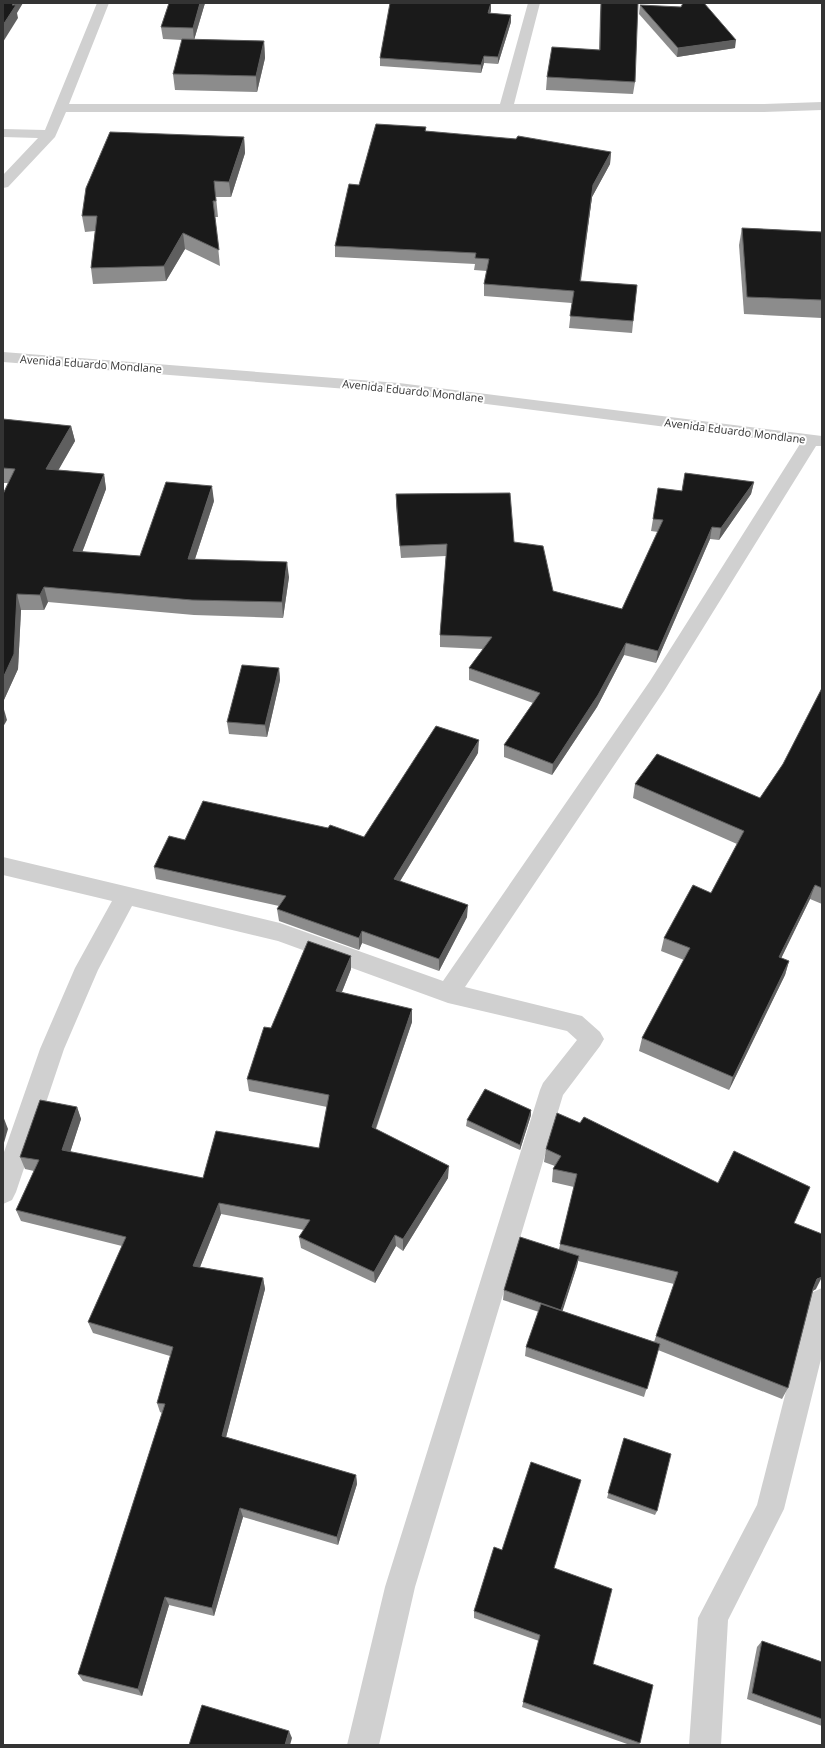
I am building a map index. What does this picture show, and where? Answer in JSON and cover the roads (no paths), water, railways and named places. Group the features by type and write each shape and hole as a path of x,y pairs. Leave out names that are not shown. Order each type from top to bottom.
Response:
{"street":[{"path":"3,184 50,134 103,3"},
{"path":"506,107 534,3"},
{"path":"61,108 764,108 822,106"},
{"path":"3,133 50,134"},
{"name":"Avenida Eduardo Mondlane","path":"3,357 399,388 816,441"},
{"path":"448,993 657,686 816,441"},
{"path":"3,866 280,932 448,993 574,1023 592,1038 552,1090 400,1587 363,1745"},
{"path":"3,1192 52,1049 87,968 127,895"},
{"path":"705,1745 713,1618 770,1508 822,1301"}]}
